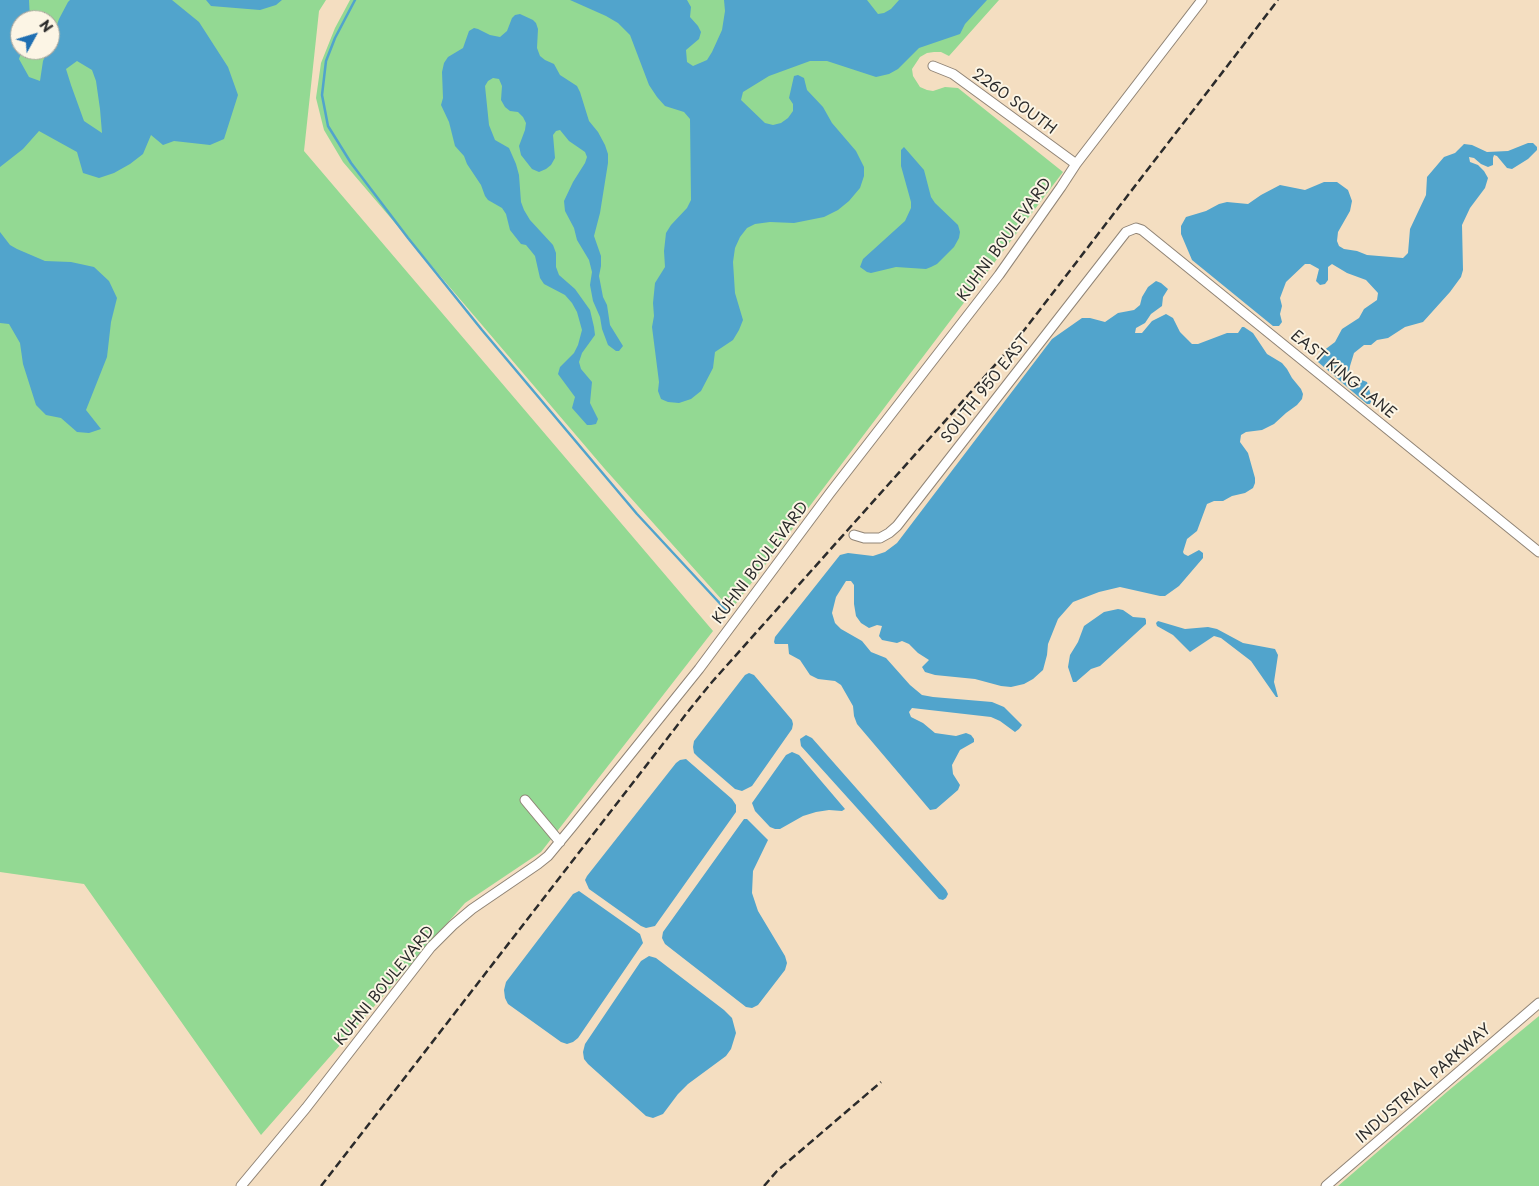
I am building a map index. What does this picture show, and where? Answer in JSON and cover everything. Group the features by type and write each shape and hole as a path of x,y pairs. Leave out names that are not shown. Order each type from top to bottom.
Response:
{"street":[{"name":"KUHNI BOULEVARD","path":"241,1186 306,1108 430,947 472,909 538,864 560,842 699,669 830,493 999,275 1076,164 1202,0"},
{"name":"2260 SOUTH","path":"933,66 953,74 1076,164"},
{"name":"EAST KING LANE","path":"1126,232 1136,228 1142,230 1539,552"},
{"name":"SOUTH 950 EAST","path":"854,535 864,538 880,538 897,526 1126,232"},
{"path":"525,800 560,842"},
{"name":"INDUSTRIAL PARKWAY","path":"1326,1186 1539,1003"}],"green space":[{"path":"0,0 326,0 319,11 304,151 713,631 541,852 465,903 261,1135 84,884 0,872"},
{"path":"350,0 999,0 949,56 941,52 934,52 920,57 912,69 913,76 920,87 927,90 933,91 945,87 958,88 1063,172 731,610 604,468 343,162 324,130 316,98 321,63 335,28"},
{"path":"1539,1016 1539,1186 1338,1186 1448,1091"}],"water":[{"path":"0,0 29,0 30,10 10,10 10,60 20,60 29,77 40,81 43,60 60,60 60,17 70,0 172,0 199,22 228,67 238,95 224,139 210,145 174,141 163,145 151,135 143,154 114,173 99,178 83,173 77,152 39,131 23,149 0,167","holes":["77,61 92,70 96,81 100,109 102,133 84,121 66,69"]},
{"path":"206,0 282,0 276,5 260,10 211,6"},
{"path":"570,0 687,0 691,7 690,17 701,32 699,39 686,50 687,62 693,66 707,60 712,52 722,30 725,11 724,0 867,0 878,14 891,9 899,0 987,0 965,24 960,34 919,48 898,69 889,74 876,77 827,61 810,61 769,76 743,92 741,100 765,123 773,125 781,123 793,111 793,104 789,98 794,76 798,75 804,78 807,90 823,107 832,123 856,151 864,167 864,176 860,188 849,201 838,210 824,217 794,223 770,222 755,224 747,228 735,248 733,262 735,293 743,320 733,340 715,352 713,368 701,391 691,399 679,403 661,399 658,391 659,382 652,327 655,283 665,267 666,233 687,208 691,200 690,119 684,112 665,106 657,97 649,85 630,35 618,23"},
{"path":"520,14 536,23 538,29 537,48 540,56 554,64 560,75 577,86 589,121 598,132 608,154 600,213 594,236 601,256 599,276 610,325 623,346 619,351 608,345 593,301 590,285 592,272 589,260 577,240 574,228 565,211 564,201 585,163 587,157 585,152 569,141 560,130 556,131 553,135 555,158 551,165 539,172 532,169 521,155 519,146 526,123 523,117 518,112 510,111 505,107 501,100 502,86 499,79 493,78 485,86 489,125 495,140 509,148 516,164 519,175 521,202 524,210 530,220 553,245 559,275 575,289 590,310 595,335 582,353 579,362 581,369 592,382 590,403 598,419 596,424 591,425 587,425 572,408 575,397 558,374 560,367 574,353 578,345 582,330 577,312 565,295 544,284 540,278 535,256 526,245 521,244 510,230 506,214 502,208 488,200 485,196 481,185 464,156 455,146 449,122 441,105 444,63 448,57 463,48 469,31 474,28 500,37 507,31 512,18"},
{"path":"1528,143 1533,143 1537,150 1528,159 1512,169 1507,168 1494,155 1493,165 1488,167 1469,157 1470,162 1478,165 1488,178 1485,188 1470,208 1462,225 1463,270 1461,277 1423,322 1405,327 1388,338 1377,340 1371,345 1364,345 1354,353 1348,377 1352,381 1359,379 1367,382 1372,399 1370,404 1367,404 1318,362 1319,354 1335,342 1342,329 1359,318 1364,309 1377,300 1378,293 1366,280 1347,273 1332,264 1328,267 1328,280 1325,284 1320,285 1316,281 1319,269 1310,264 1305,264 1286,282 1280,298 1282,322 1279,326 1273,326 1192,260 1181,234 1181,226 1186,217 1206,211 1219,204 1227,202 1248,204 1280,185 1305,190 1324,182 1337,182 1348,190 1352,201 1350,211 1338,232 1337,241 1339,246 1367,255 1403,258 1408,253 1410,229 1426,195 1427,177 1444,157 1455,153 1464,144 1472,145 1487,152 1508,151"},
{"path":"904,147 924,170 931,197 935,203 958,225 959,238 954,247 937,264 926,269 896,267 871,273 867,272 860,267 863,259 905,221 911,208 901,166 901,150"},
{"path":"0,232 10,245 17,249 45,261 71,262 94,267 109,281 117,298 111,322 107,357 86,410 101,429 89,433 77,432 61,418 46,415 36,405 23,364 20,343 9,324 0,323"},
{"path":"1156,281 1168,289 1163,297 1162,306 1151,314 1145,323 1136,328 1135,333 1142,333 1152,321 1166,314 1173,318 1180,332 1192,344 1198,344 1227,333 1238,333 1244,327 1253,333 1267,354 1282,363 1287,369 1301,389 1302,399 1274,424 1262,430 1246,432 1241,435 1240,442 1248,453 1255,478 1253,488 1223,501 1214,501 1207,504 1197,531 1187,539 1183,552 1188,556 1199,550 1203,553 1203,558 1179,586 1165,596 1120,587 1099,592 1073,602 1058,619 1048,644 1043,670 1024,684 1011,687 1001,686 975,679 935,675 925,672 922,667 929,660 909,644 902,641 897,643 882,640 879,636 882,626 877,625 869,628 861,623 856,616 854,585 851,581 846,581 836,597 832,613 835,623 841,629 862,641 871,652 886,658 910,685 922,695 992,702 1004,707 1022,725 1015,732 991,717 912,708 909,712 911,717 923,723 935,733 956,736 966,733 974,739 974,742 960,750 952,765 953,774 960,785 958,790 936,809 930,810 857,724 853,706 841,685 835,681 818,679 810,675 800,660 789,654 788,644 775,644 775,637 840,555 848,553 873,556 885,552 897,543 1052,339 1082,318 1105,322 1118,313 1134,310 1140,305 1148,287"},
{"path":"1118,609 1133,617 1145,618 1146,624 1100,666 1091,669 1076,682 1073,682 1068,667 1070,655 1078,642 1084,626 1104,612"},
{"path":"1158,621 1185,629 1208,627 1217,629 1243,643 1275,649 1278,655 1274,682 1278,697 1276,697 1251,661 1221,638 1214,636 1190,652 1173,635 1157,626 1156,623"},
{"path":"749,673 754,675 792,720 793,724 792,729 752,786 742,791 735,789 698,757 694,753 693,747 694,741 745,675"},
{"path":"806,735 812,738 946,890 948,894 946,898 943,900 939,899 801,746 800,739"},
{"path":"792,752 799,755 845,809 842,811 816,812 803,816 780,829 775,829 770,827 755,811 752,803 786,755"},
{"path":"686,759 732,799 736,805 736,812 655,926 646,928 589,889 585,880 676,763"},
{"path":"744,819 747,819 768,840 753,871 752,893 758,911 785,956 787,963 785,970 758,1005 752,1008 746,1007 665,944 662,938 663,932"},
{"path":"579,891 640,934 643,943 578,1038 567,1044 561,1042 508,1004 504,990 506,982 573,894"},
{"path":"649,956 656,958 724,1010 732,1018 736,1033 731,1049 726,1056 688,1084 663,1114 653,1118 646,1116 588,1064 584,1059 583,1052 585,1044 641,961"}],"waterway":[{"path":"355,0 335,38 326,61 322,95 328,126 351,163 482,330 637,514 726,610"}],"railway":[{"path":"321,1186 690,709 1012,346 1278,0"},
{"path":"764,1186 777,1171 881,1082"}]}
